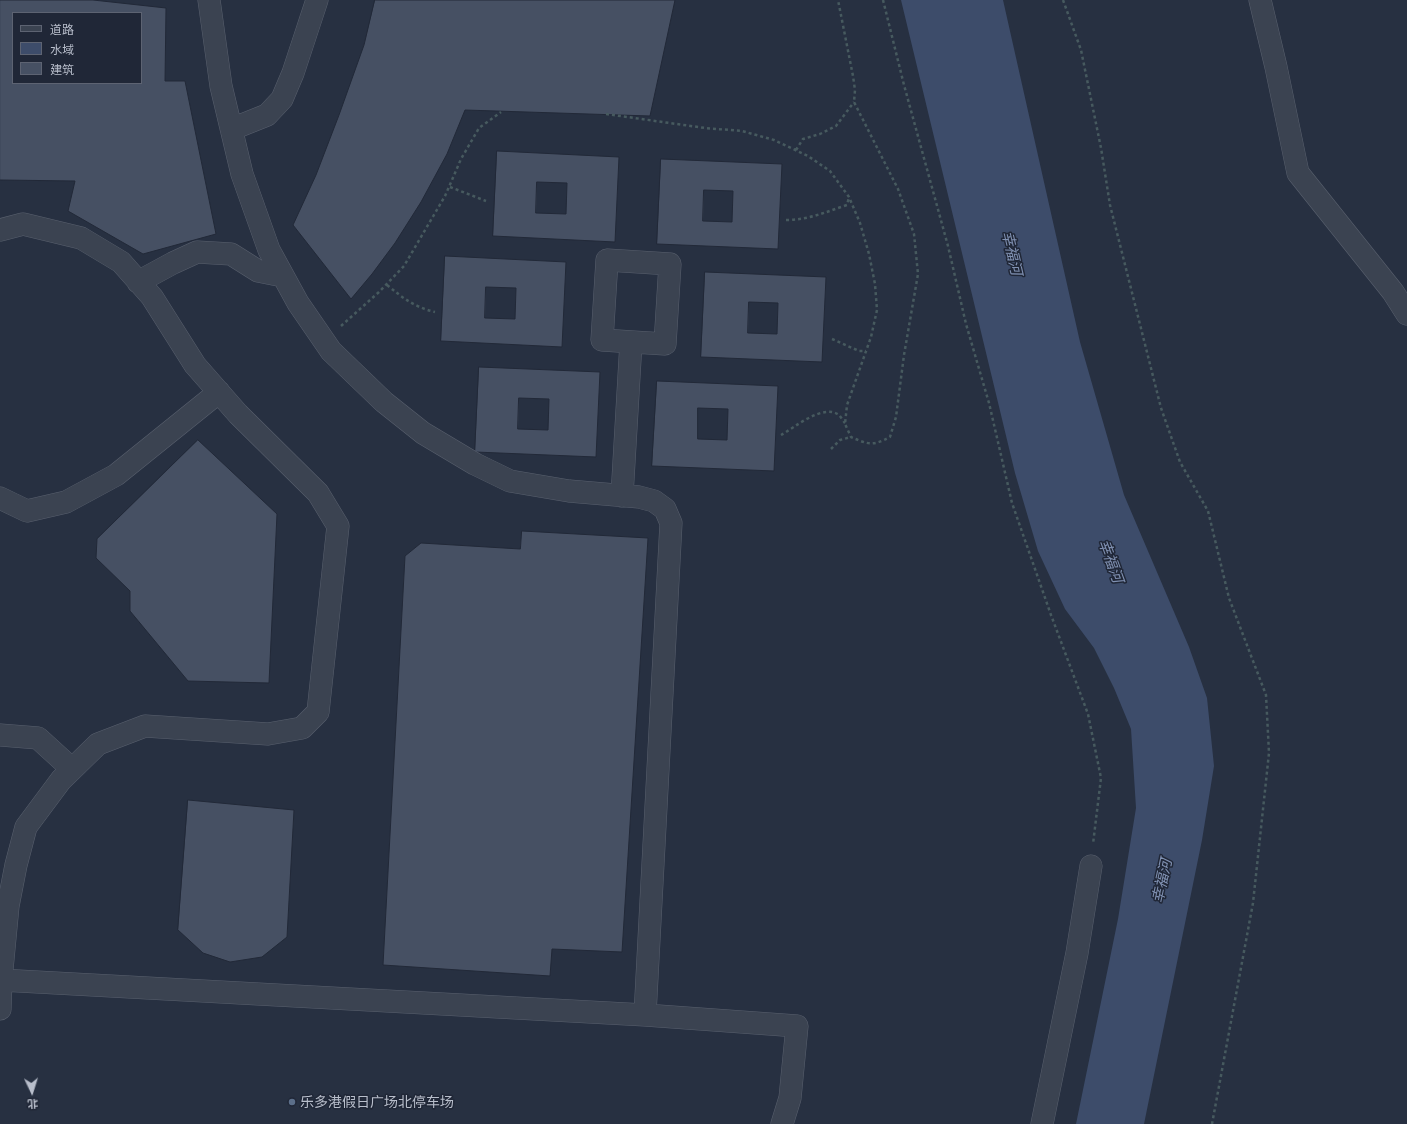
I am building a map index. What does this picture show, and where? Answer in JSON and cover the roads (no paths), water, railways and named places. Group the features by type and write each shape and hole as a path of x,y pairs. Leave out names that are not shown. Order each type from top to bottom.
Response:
{"street":[{"path":"209,0 221,86 242,174 270,250 283,276 298,304 331,351 384,402 423,433 475,464 510,480 569,491 622,496 639,496 654,501 665,509 671,523 645,1015"},
{"path":"232,129 267,114 282,99 294,73 317,0"},
{"path":"1260,0 1276,67 1298,173 1393,292 1407,314"},
{"path":"0,230 23,224 81,238 121,262 152,297 195,365 238,414 318,493 338,526 318,712 302,728 268,734 145,726 98,744 61,780 26,827 16,865 8,906 1,980 0,1009"},
{"path":"138,282 173,263 198,252 232,254 258,271 283,276"},
{"path":"607,260 670,264 665,344 631,342 602,340 607,260"},
{"path":"622,496 631,342"},
{"path":"0,498 27,512 66,502 116,475 219,392"},
{"path":"0,735 38,738 72,769"},
{"path":"1042,1124 1077,953 1091,866"},
{"path":"1,980 645,1015 797,1026 790,1098 782,1124"}],"water":[{"name":"幸福河","path":"901,0 1003,0 1080,342 1124,495 1189,647 1207,698 1214,766 1202,840 1144,1124 1076,1124 1118,919 1136,808 1131,729 1114,688 1094,648 1065,609 1038,551 1015,473"}],"place":[{"name":"乐多港假日广场北停车场","path":"292,1102"}]}
